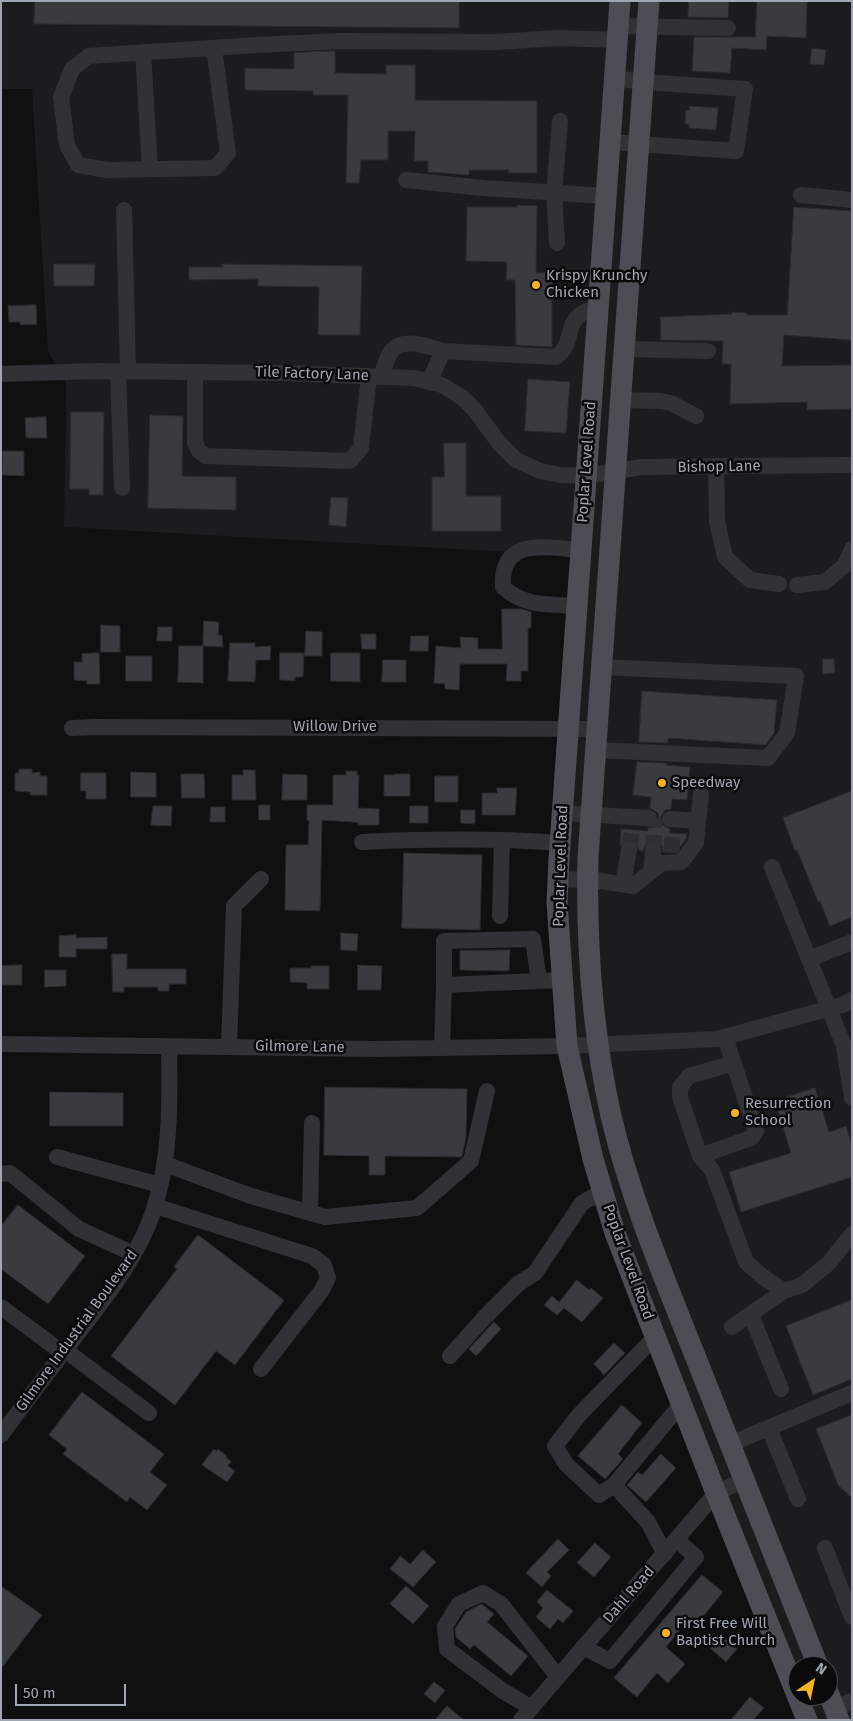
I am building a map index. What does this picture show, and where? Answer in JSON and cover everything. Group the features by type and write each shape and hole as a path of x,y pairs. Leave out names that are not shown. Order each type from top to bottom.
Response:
{"main road":[{"name":"Poplar Level Road","path":"620,1 558,880 557,902 567,1046 593,1158 616,1233 716,1493 808,1720"},
{"name":"Poplar Level Road","path":"650,1 591,814 587,914 590,977 598,1045 611,1115 625,1170 650,1242 814,1656"}],"street":[{"path":"214,48 228,153 215,168 107,170 78,165 67,144 60,97 72,69 89,56 143,52 214,48 341,41 496,42 618,33 648,27 728,28"},
{"path":"143,52 150,169"},
{"path":"610,142 736,151 745,89 614,78"},
{"path":"558,242 554,193 560,122"},
{"path":"406,180 606,196"},
{"path":"801,195 852,200"},
{"path":"122,488 124,210"},
{"path":"195,372 195,443 199,451 206,456 350,461 361,448 375,376 397,346 406,344 428,346 444,351 556,357 562,353 576,317 585,310 598,307"},
{"path":"625,349 708,350"},
{"path":"430,382 444,351"},
{"name":"Tile Factory Lane","path":"1,374 123,371 414,378 442,385 463,398 474,409 503,448 516,460 540,471 560,475 586,476"},
{"path":"621,400 671,403 696,416"},
{"name":"Bishop Lane","path":"586,476 642,467 852,465"},
{"path":"716,466 717,521 725,557 750,580 779,584"},
{"path":"577,606 526,601 513,596 503,587 502,575 505,564 511,555 528,548 581,550"},
{"path":"797,586 825,582 845,565 852,549"},
{"path":"596,750 768,758 787,734 796,676 602,667"},
{"name":"Willow Drive","path":"72,728 597,729"},
{"path":"558,880 588,879 634,886 671,858 681,862 696,843 701,794"},
{"path":"562,813 591,814 638,821"},
{"path":"673,824 698,821"},
{"path":"362,842 449,838 560,843"},
{"path":"500,916 502,840"},
{"path":"622,884 629,849"},
{"path":"651,872 653,851"},
{"path":"772,867 844,1046 852,1098"},
{"path":"228,1047 234,906 261,879"},
{"path":"442,1048 444,941 533,939 539,981"},
{"path":"810,959 852,942"},
{"path":"444,985 562,980"},
{"name":"Gilmore Lane","path":"1,1044 374,1049 567,1046 717,1039 852,1000"},
{"path":"700,1156 751,1138 756,1131 725,1037"},
{"name":"Gilmore Industrial Boulevard","path":"3,1429 95,1311 134,1254 155,1206 168,1144 170,1047"},
{"path":"734,1063 690,1076 680,1087 680,1097 700,1156 712,1170 746,1262 763,1277 784,1291"},
{"path":"165,1164 251,1196 325,1217 417,1208 471,1160 487,1092"},
{"path":"310,1212 312,1123"},
{"path":"57,1157 160,1185"},
{"path":"1,1174 10,1173 79,1228 134,1254"},
{"path":"450,1356 518,1284 535,1273 582,1203 603,1191"},
{"path":"155,1206 312,1256 324,1265 328,1278 322,1290 261,1369"},
{"path":"732,1327 751,1316 784,1291 802,1285 829,1263 852,1234"},
{"path":"1,1307 150,1412"},
{"path":"751,1316 781,1389"},
{"path":"656,1336 579,1415 555,1446 566,1464 599,1496 614,1485 682,1403"},
{"path":"730,1444 852,1393"},
{"path":"769,1428 798,1499"},
{"name":"Dahl Road","path":"526,1714 716,1493 744,1480"},
{"path":"614,1485 648,1522 665,1554"},
{"path":"583,1647 610,1661 696,1558 677,1540"},
{"path":"825,1548 852,1617"},
{"path":"526,1714 503,1691 447,1649 445,1626 459,1604 483,1593 501,1604 558,1677"}],"shaded area":[{"path":"1,1 852,1 852,1720 807,1720 801,1706 838,1706 838,1656 788,1656 788,1673 615,1233 593,1159 567,1046 557,902 580,556 64,527 66,382 48,351 32,89 1,89"}],"building":[{"path":"35,1 459,1 459,28 34,24"},
{"path":"689,1 729,1 728,18 688,17"},
{"path":"757,1 807,1 806,38 767,36 766,50 732,48 730,73 692,71 694,37 755,37"},
{"path":"812,48 826,50 824,65 810,64"},
{"path":"335,51 335,73 386,74 386,65 415,65 415,100 537,101 537,173 508,173 509,170 469,170 469,175 428,172 428,161 414,161 415,131 388,131 388,160 361,160 359,183 346,183 348,95 313,95 313,91 245,90 245,68 294,69 294,53"},
{"path":"690,106 718,108 716,130 689,128 689,124 685,124 686,110 689,110"},
{"path":"517,205 537,206 536,273 552,272 552,347 516,345 515,280 506,280 507,262 466,261 467,207 517,207"},
{"path":"794,207 852,211 852,340 784,335 782,366 852,365 852,409 807,410 807,402 730,404 731,364 722,364 723,341 661,340 660,317 732,314 732,312 747,313 747,315 787,315"},
{"path":"54,264 95,264 94,286 54,286"},
{"path":"222,264 362,266 360,335 318,335 319,287 258,286 258,279 189,280 189,267 222,267"},
{"path":"36,305 37,324 20,325 20,322 9,322 8,306"},
{"path":"528,379 570,382 566,433 525,431"},
{"path":"71,412 104,412 103,495 89,495 89,489 70,489"},
{"path":"150,415 183,416 182,476 236,477 236,510 148,508"},
{"path":"46,417 47,438 26,438 25,418"},
{"path":"444,443 466,443 466,496 501,496 501,531 432,531 432,477 444,477"},
{"path":"3,451 24,451 24,476 2,475"},
{"path":"331,497 348,498 346,527 329,525"},
{"path":"502,609 522,609 531,612 531,628 528,628 528,671 521,671 521,681 506,681 507,664 460,664 459,690 445,689 445,684 434,683 436,646 461,648 460,637 478,638 478,649 502,649"},
{"path":"204,621 219,622 218,635 222,635 223,647 203,646"},
{"path":"101,625 120,626 120,652 101,652"},
{"path":"158,627 172,627 172,641 157,641"},
{"path":"306,631 322,632 322,656 305,656"},
{"path":"361,634 376,634 376,649 362,649"},
{"path":"411,636 429,636 428,651 410,651"},
{"path":"230,643 255,643 255,647 271,646 270,660 256,660 255,682 228,681"},
{"path":"179,646 203,646 203,683 178,682"},
{"path":"99,653 100,684 87,684 87,681 74,680 74,662 82,662 82,654"},
{"path":"280,653 304,653 303,677 295,677 295,681 280,680"},
{"path":"331,653 360,653 360,682 331,681"},
{"path":"126,656 152,656 152,681 126,681"},
{"path":"823,659 834,659 835,673 823,674"},
{"path":"383,660 406,660 406,682 382,682"},
{"path":"642,691 777,700 774,733 766,745 668,738 668,743 639,742"},
{"path":"637,762 666,763 666,765 690,767 687,800 672,799 671,809 665,810 660,818 661,824 670,829 669,833 687,834 686,839 676,852 663,852 662,846 654,841 648,842 643,851 639,850 636,842 631,839 625,840 620,846 621,829 648,831 648,828 654,827 659,819 658,813 650,808 651,797 633,795"},
{"path":"19,769 32,769 32,773 40,772 40,776 47,776 47,795 30,795 30,792 15,791 15,773 19,773"},
{"path":"243,770 255,770 256,800 232,800 232,775 243,775"},
{"path":"346,771 357,771 357,775 359,775 358,808 379,809 379,825 358,825 358,823 353,822 322,820 320,911 285,910 286,845 308,845 309,821 307,820 307,805 333,805 333,775 346,775"},
{"path":"131,772 156,773 156,797 131,797"},
{"path":"81,773 106,773 106,799 86,799 86,791 81,791"},
{"path":"181,774 204,774 205,798 182,798"},
{"path":"283,774 307,775 307,800 282,800"},
{"path":"410,774 410,796 384,796 384,775"},
{"path":"435,776 458,776 458,802 435,802"},
{"path":"497,788 517,788 515,815 482,815 482,793 497,793"},
{"path":"852,791 852,917 830,926 797,850 795,851 783,818"},
{"path":"259,805 270,805 270,820 259,820"},
{"path":"153,806 172,806 171,826 151,825"},
{"path":"410,806 428,806 428,823 410,823"},
{"path":"211,807 225,807 225,822 210,822"},
{"path":"461,810 475,810 475,824 461,823"},
{"path":"404,853 482,855 480,930 402,928"},
{"path":"341,933 358,934 357,951 341,950"},
{"path":"76,935 76,938 107,937 107,949 76,949 76,957 59,957 59,936"},
{"path":"510,950 509,971 460,970 460,951"},
{"path":"112,954 127,954 127,969 186,969 186,984 169,984 169,991 158,991 158,987 124,987 124,992 113,992"},
{"path":"22,965 22,985 1,985 1,966"},
{"path":"358,965 382,966 381,990 358,990"},
{"path":"311,966 329,966 329,989 307,989 307,983 290,982 290,968 311,968"},
{"path":"45,970 66,970 66,986 45,987"},
{"path":"325,1087 467,1089 466,1138 462,1156 385,1156 385,1175 369,1175 369,1156 324,1155"},
{"path":"815,1088 829,1132 846,1126 852,1145 852,1177 741,1212 729,1172 791,1153 775,1101"},
{"path":"50,1092 123,1093 123,1126 50,1126"},
{"path":"18,1205 85,1256 48,1304 1,1269 1,1226"},
{"path":"198,1235 284,1300 235,1365 216,1351 175,1405 111,1356 177,1269 174,1267"},
{"path":"577,1280 603,1298 582,1322 564,1308 557,1315 544,1305 552,1296 559,1302"},
{"path":"852,1300 852,1379 813,1395 786,1326"},
{"path":"494,1322 501,1329 476,1356 469,1349"},
{"path":"614,1343 625,1353 604,1375 594,1364"},
{"path":"82,1392 164,1454 150,1472 167,1485 147,1510 130,1497 127,1502 63,1454 67,1449 49,1435"},
{"path":"622,1405 642,1423 618,1454 623,1459 605,1479 578,1456"},
{"path":"852,1415 852,1498 838,1485 816,1429"},
{"path":"214,1449 217,1451 218,1449 227,1456 226,1458 231,1461 228,1466 235,1471 227,1482 202,1465"},
{"path":"661,1454 676,1468 646,1502 627,1485 638,1472 642,1475"},
{"path":"558,1539 569,1550 547,1572 551,1576 542,1587 526,1573"},
{"path":"595,1543 611,1557 594,1577 577,1563"},
{"path":"423,1550 436,1562 413,1587 390,1569 400,1556 410,1564"},
{"name":"First Free Will Baptist Church","path":"702,1575 723,1592 696,1625 689,1619 666,1647 685,1664 668,1683 657,1673 637,1697 614,1678"},
{"path":"1,1586 42,1615 1,1669"},
{"path":"406,1586 429,1606 413,1624 390,1604"},
{"path":"547,1590 573,1611 563,1623 558,1619 550,1629 536,1617 543,1608 537,1602"},
{"path":"482,1604 494,1614 487,1622 528,1656 511,1676 474,1645 470,1649 456,1637 455,1629 466,1612"},
{"path":"722,1635 737,1649 726,1662 710,1648"},
{"path":"434,1682 445,1690 435,1703 424,1694"},
{"path":"750,1697 764,1708 753,1720 731,1720"},
{"path":"447,1706 464,1720 435,1720"}],"tunnel":[{"path":"653,851 655,818"},
{"path":"629,849 632,830"},
{"path":"671,853 673,833"}],"place":[{"name":"Krispy Krunchy Chicken","path":"536,285"},
{"name":"Speedway","path":"662,783"},
{"name":"Resurrection School","path":"735,1113"},
{"name":"First Free Will Baptist Church","path":"666,1633"}]}
